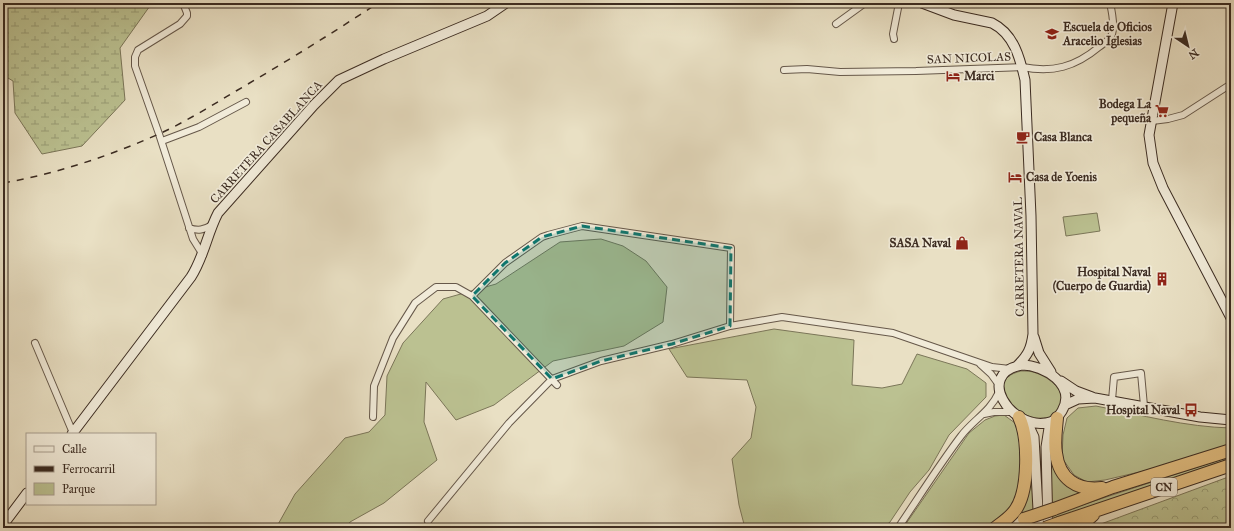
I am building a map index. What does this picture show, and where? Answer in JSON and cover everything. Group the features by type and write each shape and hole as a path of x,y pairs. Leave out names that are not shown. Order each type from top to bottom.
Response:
{"highway":[{"path":"997,528 1016,509 1023,492 1026,458 1024,429 1020,417"},
{"path":"1056,419 1056,452 1058,464 1063,474 1083,488 1093,489 1113,487"},
{"name":"CN","path":"997,528 1113,487 1231,450"},
{"name":"CN","path":"1045,528 1231,465"},
{"path":"1078,528 1098,510"}],"main road":[{"name":"CARRETERA CASABLANCA","path":"73,433 191,277 203,255 212,225 218,213 314,105 339,80 384,59 487,16 506,3"},
{"name":"CARRETERA NAVAL","path":"922,3 954,15 992,23 998,26 1013,43 1019,55 1024,80 1031,216 1033,334 1029,351 1026,356 1014,367"},
{"path":"1173,3 1149,135 1153,163 1175,212 1231,318"},
{"name":"CARRETERA NAVAL","path":"1033,334 1039,353 1054,377"},
{"path":"1039,528 1034,437 1020,417 1004,402 999,388 1000,378 1002,374 1014,367 1030,365 1035,366 1076,390 1095,398"},
{"path":"1053,526 1046,446 1049,428 1065,405 1066,398 1065,391 1054,377"},
{"path":"1065,405 1078,399 1095,398 1200,417 1231,420"},
{"path":"1020,417 1039,424 1056,419"},
{"path":"3,525 26,494"}],"street":[{"path":"183,3 188,13 185,19 180,24 138,50 135,57 135,66 162,140 189,228 193,239 203,255"},
{"path":"836,24 865,3"},
{"path":"894,39 899,3"},
{"name":"SAN NICOLAS","path":"784,70 807,68 840,72 901,72 1022,67 1036,70 1061,68 1078,62 1095,51 1110,37 1113,32 1110,3"},
{"path":"1152,121 1183,115 1231,84"},
{"path":"162,140 199,127 246,102"},
{"path":"189,228 197,230 207,228 212,225"},
{"path":"472,296 505,263 542,237 582,226 731,248 730,326"},
{"path":"373,417 374,386 393,338 415,303 436,287 456,287 472,296 557,385"},
{"path":"428,521 508,423 552,379 601,361 672,344 730,326 782,317 893,332 976,360 992,367 1014,367"},
{"path":"35,343 72,433"},
{"path":"898,528 962,434 984,414 994,402 999,388 985,368 976,360"},
{"path":"1112,400 1114,377 1141,373 1144,406"},
{"path":"984,414 994,412 1020,417"}],"highlighted area":[{"path":"582,226 731,248 730,326 672,344 601,361 552,379 472,296 505,263 542,237"}],"green space":[{"path":"3,3 152,3 120,48 125,100 82,146 42,154 15,113 13,81 3,75"},
{"path":"1097,213 1100,231 1066,236 1063,217"},
{"path":"601,239 623,246 646,261 667,287 663,322 624,346 553,361 494,405 456,420 426,382 424,422 437,460 384,503 350,522 346,528 276,528 295,494 345,438 369,432 385,415 387,376 403,343 443,299 496,284 560,242"},
{"path":"774,329 854,340 852,385 882,388 902,384 917,354 967,369 986,383 986,397 949,435 929,470 910,492 890,522 883,528 745,528 739,505 732,459 751,438 756,407 747,380 687,377 669,349"},
{"path":"1021,371 1033,372 1041,375 1056,386 1062,401 1060,407 1053,416 1037,418 1026,415 1016,409 1008,401 1003,392 1003,384 1009,376"},
{"path":"1096,406 1180,423 1231,428 1231,447 1165,466 1105,480 1087,482 1074,475 1062,458 1063,435 1067,418 1078,408"},
{"path":"1004,415 1015,423 1019,433 1023,460 1018,502 997,522 979,528 903,528 969,433 985,420 995,416"},
{"path":"1030,437 1035,508 1012,520 1021,510 1026,501 1030,484"},
{"path":"1049,445 1056,465 1086,492 1051,505"},
{"path":"1231,456 1231,461 1026,528 1012,528"},
{"path":"1231,476 1231,528 1090,528"}],"railway":[{"path":"3,183 43,175 82,163 121,150 159,134 198,114 272,70 378,3"}],"place":[{"name":"Escuela de Oficios Aracelio Iglesias","path":"1052,34"},
{"name":"Marci","path":"953,76"},
{"name":"Bodega La pequeña","path":"1162,111"},
{"name":"Casa Blanca","path":"1023,137"},
{"name":"Casa de Yoenis","path":"1015,177"},
{"name":"SASA Naval","path":"962,243"},
{"name":"Hospital Naval (Cuerpo de Guardia)","path":"1162,279"},
{"name":"Hospital Naval","path":"1191,410"}]}
